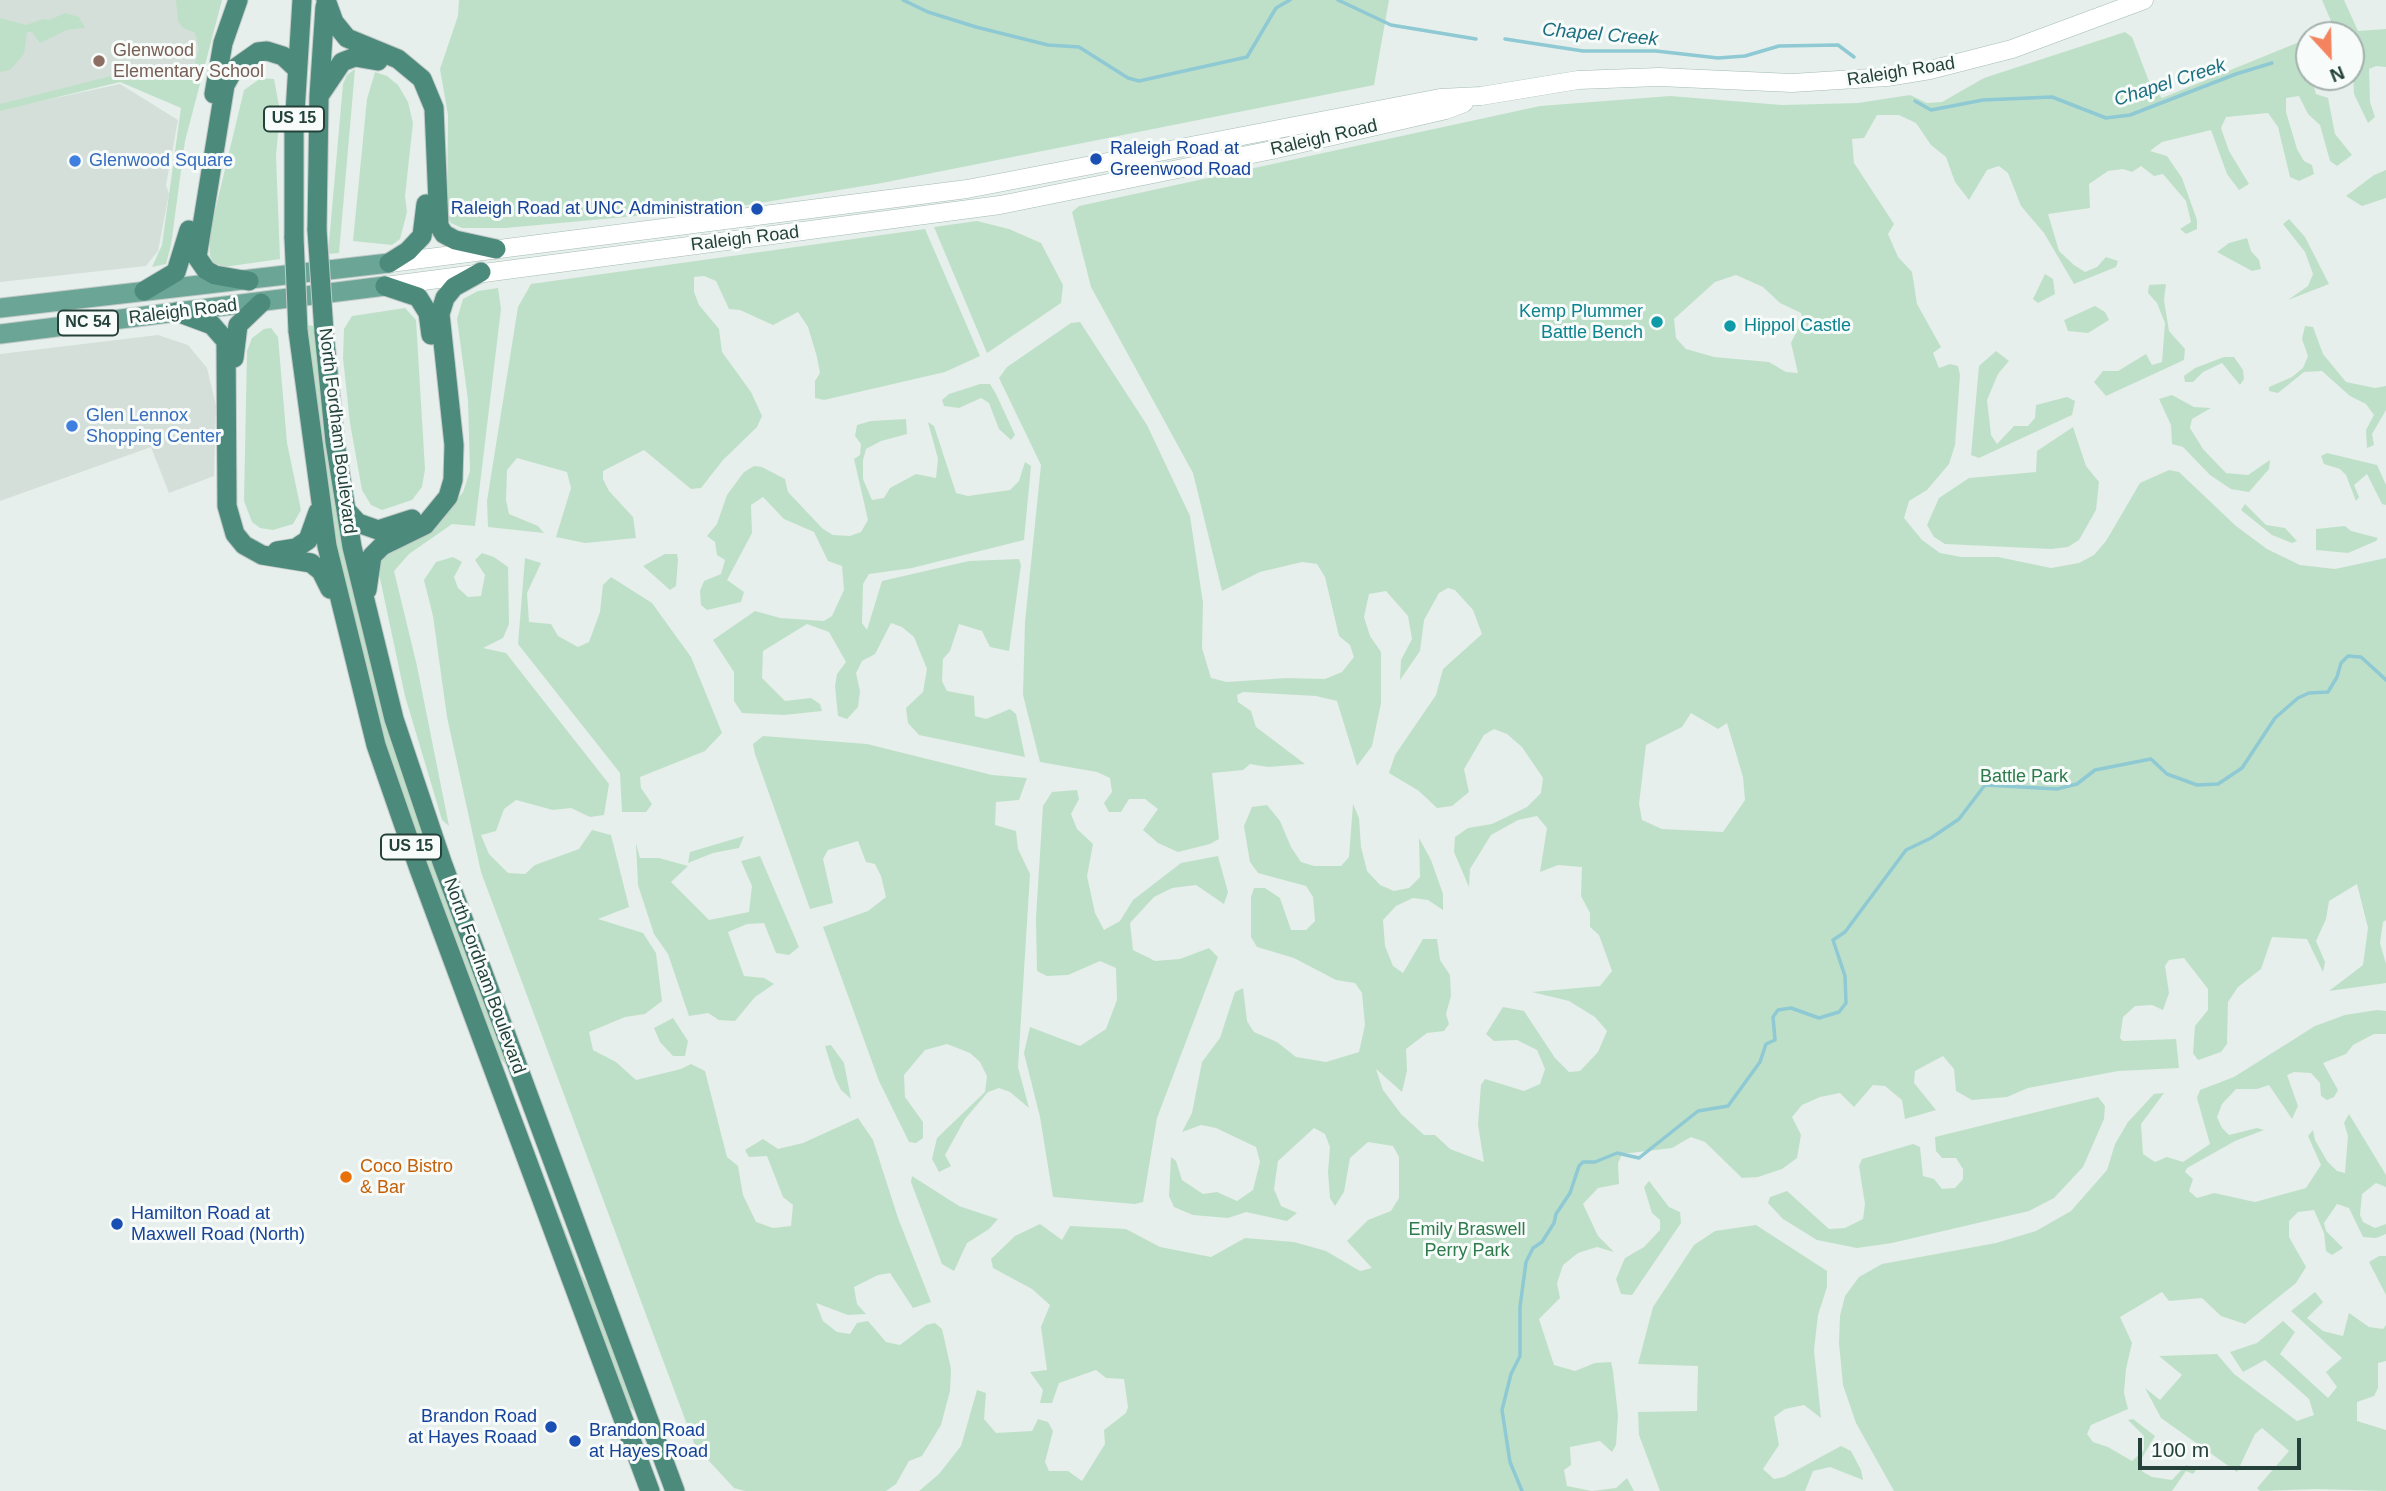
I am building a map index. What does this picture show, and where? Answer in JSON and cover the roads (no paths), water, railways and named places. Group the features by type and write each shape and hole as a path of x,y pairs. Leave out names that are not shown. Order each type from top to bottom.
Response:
{"highway":[{"name":"NC 54","path":"144,291 167,279 181,261 223,43 238,0"},
{"name":"US 15","path":"297,69 302,0"},
{"name":"US 15","path":"319,96 326,0"},
{"path":"326,0 334,22 347,38 398,58 422,79 434,108 436,206 440,228 455,240 496,249"},
{"path":"249,281 215,275 206,270 197,257 225,85 234,69 258,52 267,51 283,56 297,69"},
{"path":"319,96 339,64 360,57 398,68 411,79 422,100 425,231 408,251 389,262"},
{"name":"North Fordham Boulevard","path":"297,69 294,238 298,331 320,504 344,622 376,745 399,813 650,1491"},
{"name":"North Fordham Boulevard","path":"319,96 317,230 324,332 335,442 363,601 416,789 675,1491"},
{"path":"363,601 369,584 368,573 372,556 382,546 425,525 448,497 453,480 454,445 440,314 445,299 454,288 481,272"},
{"name":"NC 54","path":"346,510 358,523 372,529 400,525 419,513 431,500 443,470 428,313 413,294 385,286"},
{"path":"261,303 238,325 234,341 236,511 244,533 252,541 266,549 281,551 296,548 308,540 315,529 320,504"},
{"path":"177,312 212,325 226,341 227,506 231,527 244,545 256,553 299,559 316,566 329,586 344,622"},
{"path":"492,1067 508,1072 545,1167 558,1175"},
{"path":"619,1410 630,1415 637,1424 666,1491"}],"main road":[{"name":"Raleigh Road","path":"0,308 249,281 967,189 1440,98 1481,96 1578,80 1628,77 1792,83 1930,70 2012,49 2144,0"},
{"name":"Raleigh Road","path":"0,334 261,303 1000,205 1286,147 1446,110 1481,96"},
{"path":"148,316 150,307 161,301 249,281"}],"waterway":[{"name":"Chapel Creek","path":"903,0 928,12 976,27 1048,45 1079,47 1128,78 1139,81 1247,57 1276,8 1290,0"},
{"name":"Chapel Creek","path":"1338,0 1391,25 1476,39"},
{"name":"Chapel Creek","path":"1505,39 1583,51 1656,51 1718,58 1745,56 1779,46 1838,45 1854,57"},
{"name":"Chapel Creek","path":"1915,101 1931,110 1983,100 2052,97 2106,118 2130,115 2272,63"},
{"path":"1522,1491 1510,1462 1502,1410 1511,1374 1520,1356 1520,1307 1526,1262 1533,1248 1542,1242 1554,1223 1556,1214 1570,1193 1579,1166 1583,1162 1595,1162 1617,1153 1639,1158 1698,1111 1728,1106 1760,1062 1766,1044 1775,1040 1773,1017 1778,1010 1791,1008 1819,1018 1839,1012 1846,1003 1845,976 1833,940 1845,932 1906,850 1931,838 1959,819 1985,785 2057,789 2077,784 2095,770 2151,759 2167,774 2197,785 2218,784 2242,768 2275,718 2298,698 2309,693 2328,692 2341,663 2348,656 2361,657 2386,680"}],"place":[{"name":"Glenwood Elementary School","path":"99,61"},
{"name":"Raleigh Road at Greenwood Road","path":"1096,159"},
{"name":"Glenwood Square","path":"75,161"},
{"name":"Raleigh Road at UNC Administration","path":"757,209"},
{"name":"Kemp Plummer Battle Bench","path":"1657,322"},
{"name":"Hippol Castle","path":"1730,326"},
{"name":"Glen Lennox Shopping Center","path":"72,426"},
{"name":"Coco Bistro & Bar","path":"346,1177"},
{"name":"Hamilton Road at Maxwell Road (North)","path":"117,1224"},
{"name":"Brandon Road at Hayes Roaad","path":"551,1427"},
{"name":"Brandon Road at Hayes Road","path":"575,1441"}],"park label":[{"name":"Battle Park","path":"2024,777"},
{"name":"Emily Braswell Perry Park","path":"1467,1240"}]}
